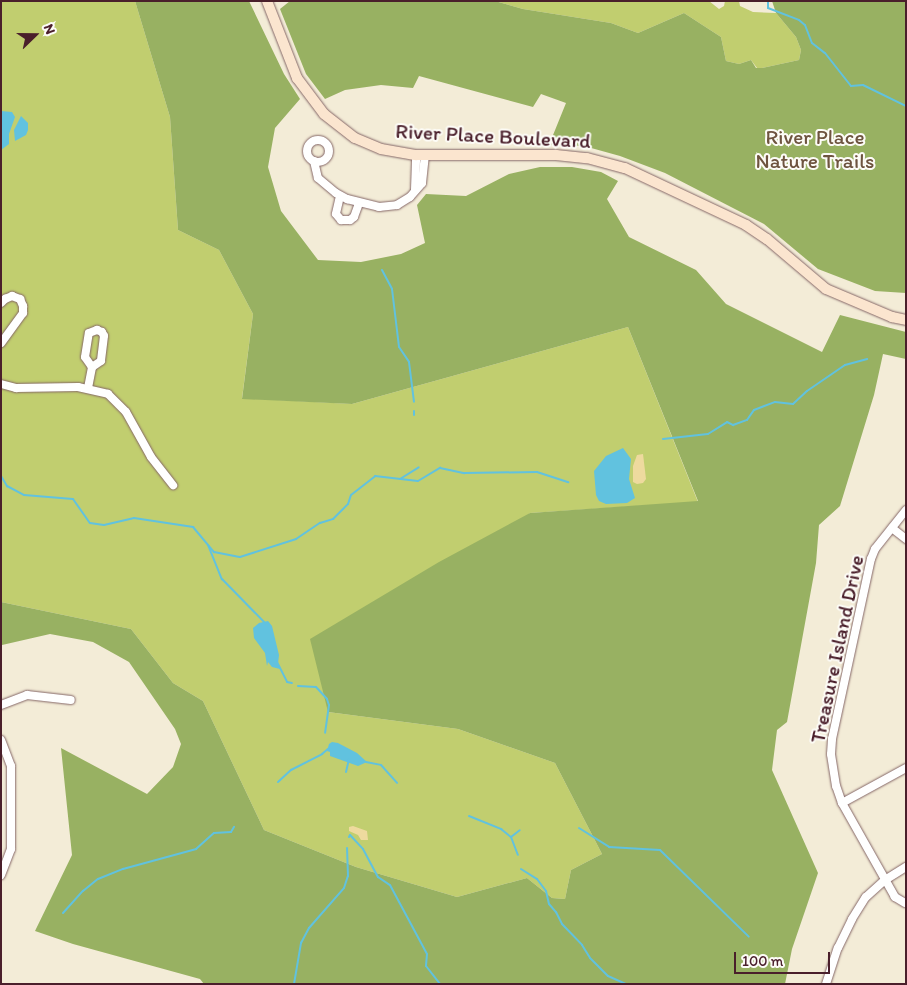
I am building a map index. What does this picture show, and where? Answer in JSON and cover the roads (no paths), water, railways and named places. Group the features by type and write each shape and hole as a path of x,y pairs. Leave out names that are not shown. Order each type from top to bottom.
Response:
{"street":[{"name":"River Place Boulevard","path":"267,1 297,78 324,114 355,138 381,149 420,156 556,155 587,158 626,168 746,225 768,238 826,289 906,320"},
{"path":"314,161 318,178 340,196 379,208 403,202 422,183 420,156"},
{"path":"340,196 336,214 341,220 350,220 354,216 359,203"},
{"path":"1,303 5,298 12,296 20,299 23,313 1,343"},
{"path":"88,388 92,366"},
{"path":"1,384 16,388 88,388 108,394 126,412 151,457 173,485"},
{"name":"Treasure Island Drive","path":"905,903 895,897 842,803 833,768 832,739 871,559 906,510"},
{"path":"892,528 906,539"},
{"path":"1,704 27,695 71,700"},
{"path":"1,740 11,766 11,849 1,875"},
{"path":"842,803 906,768"},
{"path":"826,984 838,948 852,918 866,897 885,880 906,867"}],"water":[{"path":"1,111 12,112 15,117 9,134 9,144 1,150"},
{"path":"21,116 28,123 28,130 26,135 15,141 14,130"},
{"path":"623,448 631,459 629,479 635,498 627,503 606,504 599,501 596,495 594,471 606,456"},
{"path":"268,621 272,626 279,655 278,664 280,669 272,667 268,662 267,666 265,653 254,638 253,628 259,623"},
{"path":"332,742 338,743 357,753 367,762 358,766 330,756 330,752 327,751 329,744"}],"waterway":[{"path":"768,1 768,8 799,20 805,25 812,43 825,53 851,86 863,85 906,106"},
{"path":"382,270 392,289 399,347 409,362 414,402"},
{"path":"663,439 708,434 727,422 733,425 747,420 754,410 775,402 793,404 807,391 845,365 867,359"},
{"path":"400,479 419,467"},
{"path":"1,476 7,486 24,495 73,499 90,523 104,525 134,518 193,527 214,552 240,557 296,539 320,523 333,519 348,504 351,495 375,476 418,481 440,468 464,473 537,472 568,482"},
{"path":"208,545 222,579 266,624"},
{"path":"277,662 287,682 292,683"},
{"path":"298,686 316,687 327,699 329,705 325,733"},
{"path":"278,782 291,770 328,749"},
{"path":"346,772 349,759"},
{"path":"366,762 381,765 397,783"},
{"path":"469,816 501,829 511,837 518,855"},
{"path":"63,913 83,891 98,879 123,869 196,849 214,833 231,832 234,827"},
{"path":"579,828 609,847 660,850 749,937"},
{"path":"511,837 520,830"},
{"path":"349,837 350,835 363,849 378,877 390,885 427,954 426,966 440,984"},
{"path":"294,984 301,943 309,928 344,888 348,876 347,848"},
{"path":"521,869 537,879 546,891 549,904 556,912 562,924 582,945 590,958 608,976 626,984"}],"park label":[{"name":"River Place Nature Trails","path":"815,149"}]}
